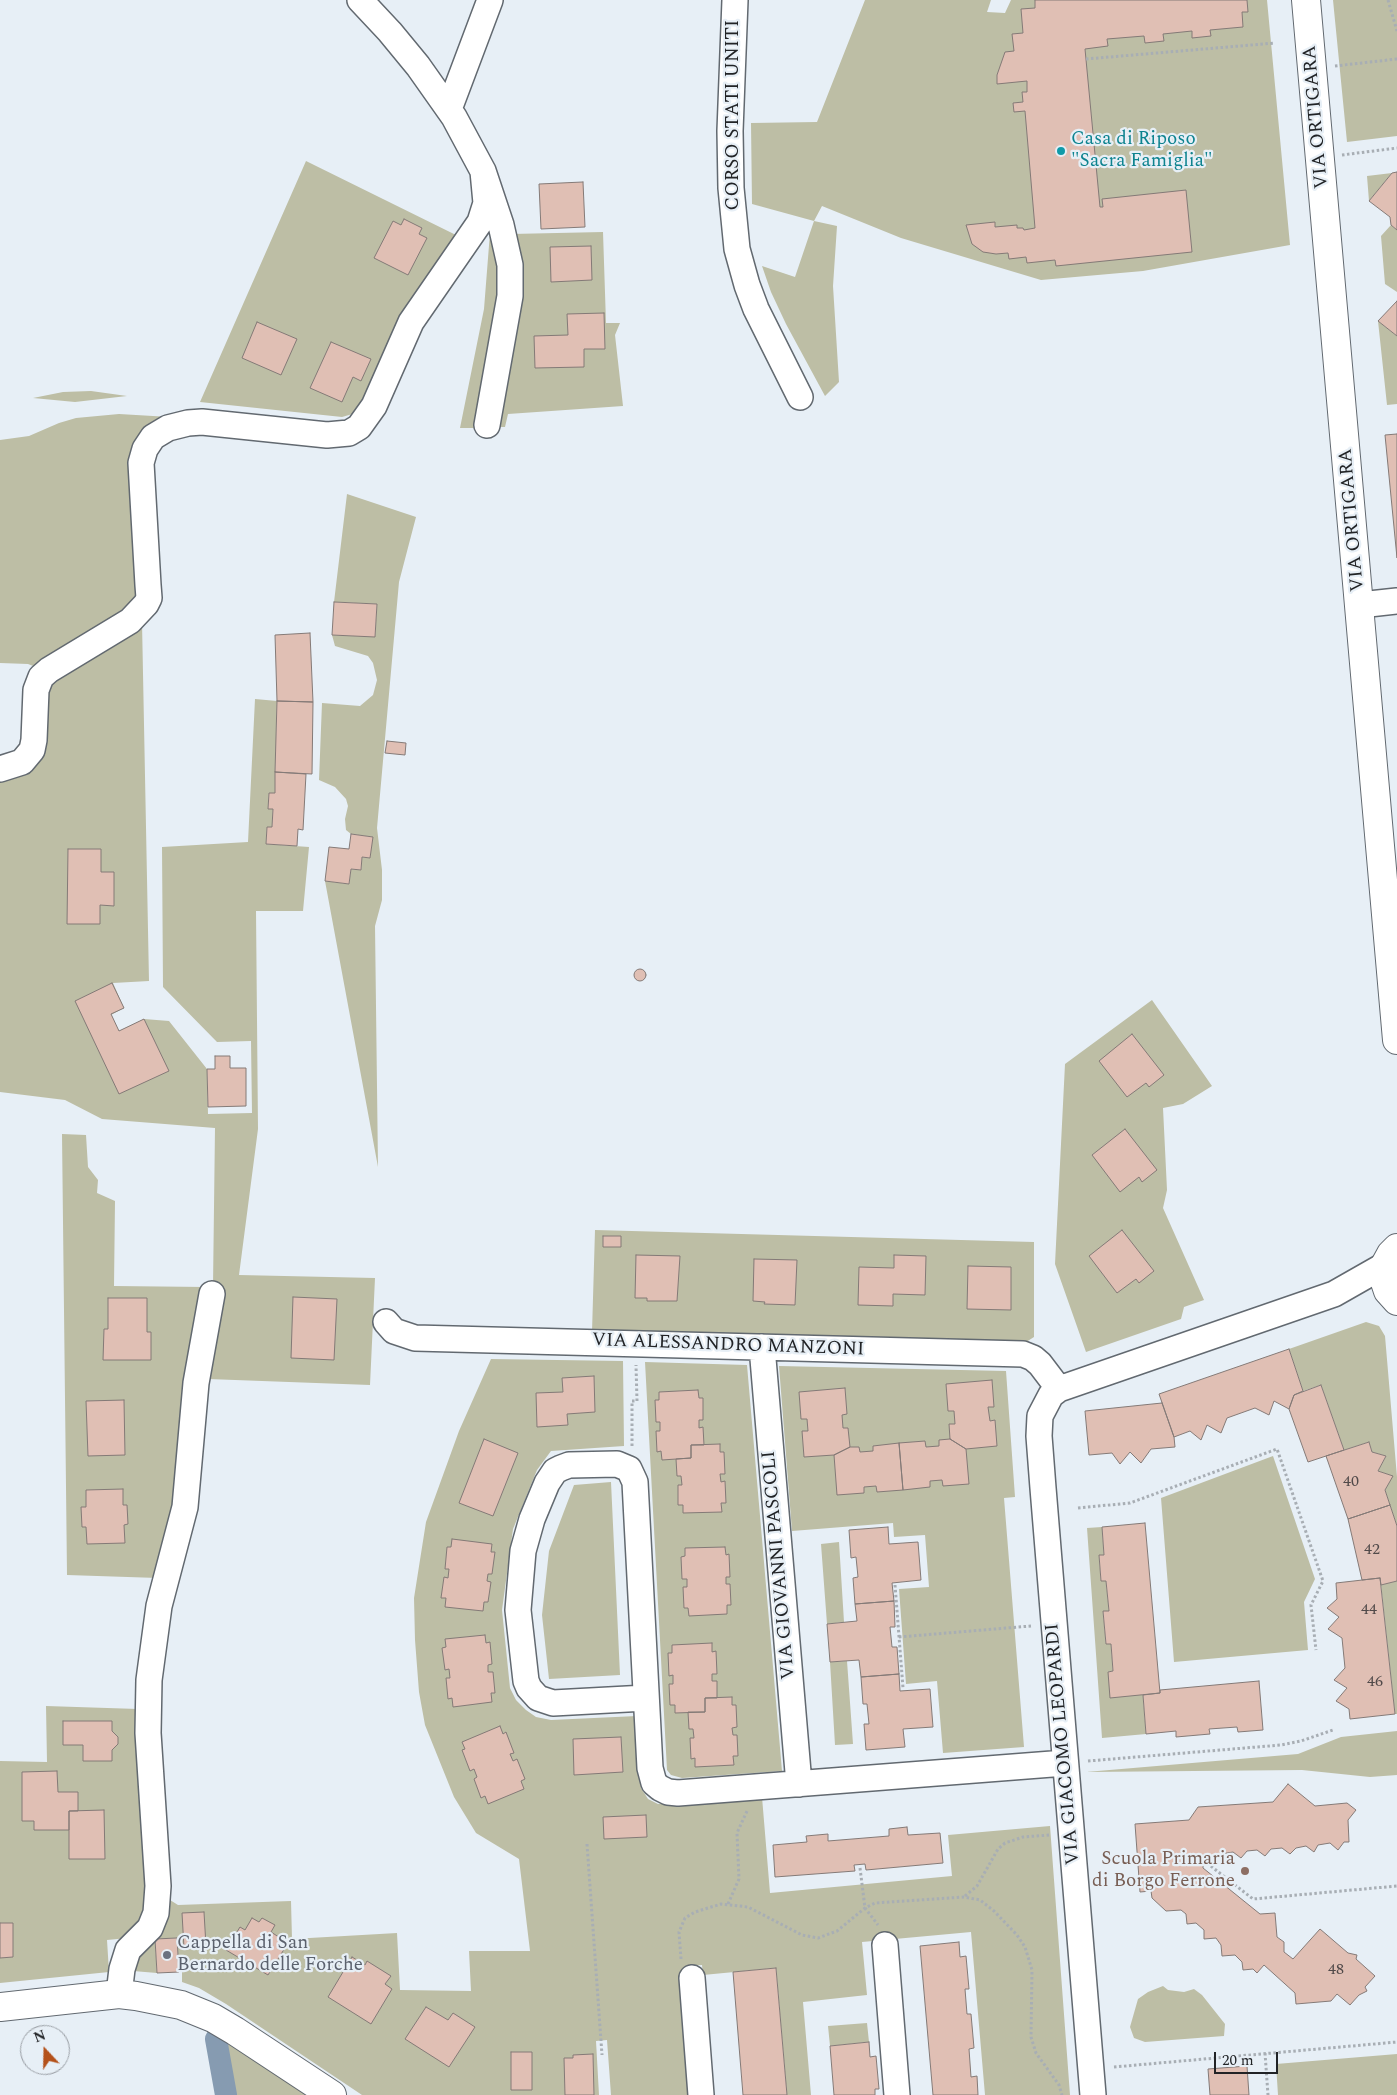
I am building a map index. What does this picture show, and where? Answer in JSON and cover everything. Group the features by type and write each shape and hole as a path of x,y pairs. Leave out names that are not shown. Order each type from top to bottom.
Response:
{"street":[{"path":"360,0 418,66 449,109 482,171 505,240 511,279 508,307 487,425"},
{"path":"449,109 490,0"},
{"name":"CORSO STATI UNITI","path":"735,0 730,131 731,188 737,249 756,309 800,396"},
{"name":"VIA ORTIGARA","path":"1306,0 1397,1040"},
{"path":"0,769 22,762 32,750 36,685 44,673 130,621 146,604 149,598 141,463 149,443 159,433 188,422 327,435 349,433 359,427 374,406 412,322 480,222 486,203 482,171"},
{"path":"1360,605 1397,602"},
{"path":"1055,1392 1334,1294 1392,1276"},
{"path":"119,1994 124,1958 133,1944 150,1928 156,1913 158,1886 148,1733 149,1680 159,1606 185,1507 196,1383 212,1294"},
{"name":"VIA ALESSANDRO MANZONI","path":"386,1322 394,1330 415,1338 1023,1354 1034,1358 1040,1364 1055,1392"},
{"name":"VIA GIOVANNI PASCOLI","path":"762,1347 799,1784"},
{"name":"VIA GIACOMO LEOPARDI","path":"1055,1392 1040,1416 1039,1431 1093,2095"},
{"path":"646,1698 558,1704 546,1702 538,1698 529,1688 526,1681 518,1618 520,1578 527,1534 551,1476 561,1468 569,1465 617,1464 624,1466 632,1474 635,1482 651,1776 660,1788 668,1792 678,1793 1065,1763"},
{"path":"885,1945 897,2095"},
{"path":"692,1978 701,2095"},
{"path":"0,2007 119,1994 181,2005 213,2018 332,2095"}],"path":[{"path":"1388,0 1397,31"},
{"path":"1086,59 1275,43"},
{"path":"1332,66 1397,59"},
{"path":"1339,155 1397,148"},
{"path":"632,1474 632,1401 637,1401 635,1343"},
{"path":"1078,1508 1130,1503 1277,1449 1323,1581 1311,1605 1316,1650"},
{"path":"895,1585 903,1688"},
{"path":"899,1637 1054,1624"},
{"path":"1065,1763 1281,1745 1301,1741 1333,1730"},
{"path":"728,1904 740,1874 737,1833 757,1787"},
{"path":"964,1896 977,1886 998,1849 1005,1844 1023,1837 1056,1834"},
{"path":"587,1844 602,2054"},
{"path":"1203,1860 1253,1899 1397,1886"},
{"path":"860,1868 865,1908 880,1927 885,1945"},
{"path":"1091,2069 1397,2042"},
{"path":"1265,2053 1268,2095"}],"green space":[{"path":"865,0 991,0 987,12 1005,13 1011,0 1267,0 1290,245 1143,271 1041,280 901,238 822,206 814,221 752,204 751,123 817,122"},
{"path":"1333,0 1397,0 1397,136 1347,142"},
{"path":"306,161 460,237 356,413 342,417 200,402"},
{"path":"1392,173 1369,201 1367,176"},
{"path":"491,220 502,269 478,428 460,428 484,309"},
{"path":"814,221 837,226 833,286 839,382 825,396 786,324 771,292 762,266 795,277"},
{"path":"1391,225 1397,230 1397,292 1385,284 1381,236"},
{"path":"603,232 606,323 620,323 615,335 623,406 508,414 505,427 494,427 511,234"},
{"path":"1378,321 1397,336 1397,404 1387,405"},
{"path":"91,391 127,396 75,402 33,398 63,392"},
{"path":"119,414 170,417 156,423 139,600 41,669 28,664 0,663 0,440 29,436 76,418"},
{"path":"347,494 416,517 399,582 377,828 382,870 382,900 375,926 378,1167 325,881 349,884 351,869 361,870 362,857 370,858 372,837 351,834 346,830 345,819 348,806 346,799 335,787 319,780 322,703 360,706 373,695 377,680 373,663 368,656 335,646 332,635 375,636 377,604 334,602"},
{"path":"142,622 149,981 113,983 124,1008 111,1015 119,1031 144,1019 169,1021 207,1069 208,1114 252,1113 251,1041 217,1042 163,987 162,847 248,842 255,699 277,701 275,793 269,793 268,809 273,809 272,827 267,827 266,844 309,847 303,911 256,911 258,1129 239,1275 375,1278 370,1385 208,1379 213,1286 215,1128 102,1119 65,1100 0,1092 0,777 21,771 43,689"},
{"path":"1152,1000 1212,1086 1183,1104 1163,1108 1167,1190 1163,1208 1204,1300 1184,1307 1181,1319 1086,1352 1055,1264 1065,1064"},
{"path":"62,1134 86,1135 88,1167 98,1180 97,1193 115,1201 114,1286 206,1287 178,1497 158,1578 67,1575"},
{"path":"595,1230 1034,1242 1034,1337 1023,1344 592,1332"},
{"path":"1366,1322 1379,1326 1385,1336 1397,1477 1397,1526 1385,1490 1392,1476 1378,1471 1386,1456 1372,1452 1369,1442 1344,1450 1321,1385 1303,1391 1289,1349"},
{"path":"491,1359 623,1361 624,1446 551,1451 537,1470 513,1529 502,1610 510,1688 516,1700 536,1717 551,1720 637,1716 641,1788 648,1799 658,1804 762,1797 770,1893 952,1876 948,1835 1050,1826 1070,2095 985,2095 971,1932 862,1942 867,1995 803,2002 811,2095 787,2095 776,1968 703,1975 702,1965 685,1966 694,2095 611,2095 607,2040 596,2041 599,2095 362,2095 226,2004 199,1988 182,1982 182,1972 179,1972 177,1938 155,1939 157,1973 133,1971 135,1959 168,1913 170,1900 178,1905 291,1901 292,1939 397,1933 400,1990 471,1991 469,1951 530,1951 519,1859 476,1833 454,1797 425,1725 419,1692 415,1640 414,1598 426,1522 459,1431"},
{"path":"645,1362 747,1365 782,1771 682,1778 671,1775 667,1770"},
{"path":"779,1366 1006,1371 1015,1497 1004,1498 1024,1747 943,1753 937,1681 906,1684 899,1589 929,1587 925,1535 894,1537 893,1523 792,1531"},
{"path":"1273,1456 1315,1579 1304,1602 1308,1650 1174,1662 1161,1498"},
{"path":"611,1482 620,1675 549,1679 542,1615 549,1551 574,1485"},
{"path":"1102,1527 1104,1555 1099,1556 1101,1581 1106,1581 1109,1611 1103,1611 1106,1644 1111,1644 1113,1671 1108,1672 1143,1695 1146,1734 1102,1738 1087,1528"},
{"path":"839,1542 844,1622 827,1624 821,1544"},
{"path":"1397,1581 1397,1714 1395,1714 1381,1585"},
{"path":"847,1661 853,1744 835,1745 830,1662"},
{"path":"46,1706 138,1709 148,1912 128,1938 107,1940 109,1972 0,1983 0,1761 47,1762"},
{"path":"1397,1731 1397,1775 1370,1777 1302,1770 1086,1772 1298,1754 1341,1737"},
{"path":"1163,1986 1168,1990 1184,1992 1194,1989 1202,1995 1225,2024 1224,2036 1145,2042 1134,2038 1130,2027 1138,1999 1148,1992"},
{"path":"867,2023 869,2042 830,2046 828,2026"},
{"path":"208,2027 312,2095 219,2095"},
{"path":"1397,2054 1397,2095 1278,2095 1276,2064"}],"building":[{"name":"Casa di Riposo \"Sacra Famiglia\"","path":"1035,0 1247,0 1248,12 1242,12 1243,27 1210,30 1211,36 1192,38 1192,31 1163,34 1164,41 1145,43 1144,36 1107,39 1108,46 1085,49 1100,207 1103,207 1102,199 1186,190 1192,252 1056,266 1055,260 1027,263 1026,257 1009,259 1008,253 983,252 972,244 966,225 995,222 995,227 1017,225 1017,228 1023,228 1024,230 1035,228 1025,111 1014,112 1013,103 1023,102 1022,92 1027,92 1027,81 997,84 997,75 1005,52 1014,51 1012,34 1023,33 1021,9 1035,8"},
{"path":"1397,172 1397,230 1391,225 1390,217 1369,201 1392,173"},
{"path":"583,182 585,227 541,229 539,184"},
{"path":"404,219 422,228 419,234 427,238 408,275 374,258 393,221 401,225"},
{"path":"591,246 592,280 551,282 550,247"},
{"path":"1397,301 1397,336 1378,321"},
{"path":"604,313 605,349 584,349 584,367 535,368 534,336 568,335 567,314"},
{"path":"257,322 297,339 281,375 242,358"},
{"path":"331,342 371,359 361,381 353,377 342,402 310,388"},
{"path":"1397,434 1397,558 1385,435"},
{"path":"334,602 377,604 375,637 332,635"},
{"path":"310,633 313,702 277,701 275,635"},
{"path":"277,701 313,702 312,774 275,772"},
{"path":"387,741 406,743 405,755 385,753"},
{"path":"275,772 306,774 303,830 298,829 297,846 266,844 267,827 272,827 273,809 268,809 269,793 275,793"},
{"path":"351,834 373,837 370,858 362,857 361,870 351,869 349,884 325,881 329,847 349,849"},
{"path":"68,849 101,849 101,872 114,872 114,906 100,905 100,924 67,924"},
{"path":"638,969 642,969 646,975 642,981 638,981 634,977 634,973"},
{"path":"112,983 124,1008 111,1014 119,1031 144,1019 169,1071 119,1094 75,1001"},
{"path":"1132,1034 1164,1075 1149,1087 1146,1083 1127,1097 1099,1061"},
{"path":"215,1056 230,1056 230,1068 246,1068 246,1106 208,1107 207,1069 215,1069"},
{"path":"1125,1129 1157,1170 1142,1182 1139,1177 1120,1192 1092,1155"},
{"path":"1122,1230 1154,1271 1139,1283 1136,1279 1117,1293 1089,1256"},
{"path":"603,1236 621,1236 621,1247 603,1247"},
{"path":"636,1255 680,1256 677,1301 647,1301 647,1298 635,1298"},
{"path":"894,1255 926,1256 925,1295 893,1294 893,1306 858,1305 859,1267 894,1268"},
{"path":"754,1259 797,1260 795,1305 764,1304 765,1302 753,1301"},
{"path":"968,1266 1011,1267 1011,1310 967,1309"},
{"path":"293,1297 337,1299 334,1360 291,1358"},
{"path":"108,1298 147,1298 147,1332 151,1332 151,1360 103,1360 104,1329 108,1329"},
{"path":"1289,1349 1303,1391 1294,1395 1289,1409 1274,1401 1269,1415 1255,1408 1227,1418 1221,1433 1207,1425 1201,1440 1190,1431 1174,1437 1159,1394"},
{"path":"594,1376 595,1412 567,1414 568,1425 537,1427 536,1393 563,1392 562,1378"},
{"path":"992,1380 994,1407 988,1407 990,1421 995,1420 997,1446 966,1449 950,1439 949,1424 955,1424 954,1411 948,1411 946,1384"},
{"path":"1321,1385 1344,1450 1308,1462 1289,1409 1294,1395"},
{"path":"845,1388 847,1414 842,1415 843,1428 848,1428 850,1447 834,1455 804,1457 802,1431 808,1431 807,1419 801,1419 799,1392"},
{"path":"698,1390 699,1398 703,1398 703,1420 699,1420 699,1428 703,1427 704,1445 691,1445 691,1458 662,1460 661,1451 657,1452 656,1431 660,1431 660,1422 656,1422 655,1400 659,1400 659,1392"},
{"path":"124,1400 125,1455 88,1456 86,1401"},
{"path":"1162,1403 1174,1437 1175,1447 1151,1449 1141,1463 1130,1452 1120,1464 1112,1453 1089,1455 1085,1411"},
{"path":"484,1439 518,1453 493,1516 459,1503"},
{"path":"950,1439 966,1449 969,1484 943,1486 942,1480 930,1481 930,1487 903,1490 899,1443 925,1441 926,1447 939,1446 939,1440"},
{"path":"1369,1442 1372,1452 1386,1456 1378,1471 1393,1476 1385,1490 1390,1505 1348,1519 1326,1456"},
{"path":"899,1443 903,1490 877,1492 876,1486 864,1487 864,1493 837,1495 834,1455 850,1447 859,1447 860,1452 873,1451 873,1446"},
{"path":"720,1444 720,1452 724,1452 725,1474 720,1474 721,1482 725,1481 726,1503 721,1503 722,1512 683,1513 683,1505 678,1505 678,1485 682,1485 681,1476 677,1476 676,1459 691,1458 691,1445"},
{"path":"123,1489 123,1505 127,1505 128,1524 124,1525 125,1543 87,1544 86,1527 82,1527 81,1507 86,1507 86,1490"},
{"path":"1390,1505 1397,1526 1397,1581 1381,1585 1380,1578 1362,1580 1348,1519"},
{"path":"1145,1523 1160,1693 1110,1698 1108,1672 1113,1671 1111,1644 1106,1644 1103,1611 1109,1611 1106,1581 1101,1581 1099,1555 1104,1555 1102,1527"},
{"path":"888,1527 889,1544 918,1542 921,1580 892,1583 894,1601 855,1604 853,1578 858,1577 856,1557 851,1558 849,1530"},
{"path":"452,1539 492,1544 491,1552 495,1552 492,1574 488,1574 487,1581 491,1582 488,1602 484,1602 483,1611 445,1607 446,1598 441,1598 444,1577 448,1578 449,1569 445,1569 447,1547 451,1547"},
{"path":"725,1547 726,1555 729,1554 730,1577 726,1577 726,1584 730,1584 731,1605 727,1605 727,1614 689,1616 688,1608 684,1608 683,1587 687,1587 687,1579 682,1579 681,1557 685,1556 685,1548"},
{"path":"1380,1578 1395,1714 1350,1719 1349,1709 1336,1701 1347,1688 1334,1680 1345,1668 1342,1638 1328,1629 1339,1617 1327,1608 1337,1599 1336,1583"},
{"path":"894,1601 895,1627 890,1627 892,1647 897,1647 899,1674 861,1677 859,1660 830,1662 827,1624 857,1621 855,1604"},
{"path":"485,1635 486,1643 490,1642 492,1664 488,1665 488,1672 493,1672 495,1693 491,1693 492,1702 453,1707 452,1698 448,1699 446,1678 450,1678 449,1669 445,1670 442,1648 446,1647 445,1639"},
{"path":"712,1643 712,1652 716,1651 717,1674 712,1674 712,1681 717,1681 717,1698 705,1698 705,1712 675,1713 675,1705 670,1705 669,1684 673,1684 673,1675 669,1676 668,1653 672,1653 672,1645"},
{"path":"899,1674 900,1691 930,1689 933,1727 903,1729 905,1747 866,1750 864,1724 869,1724 867,1704 863,1704 861,1677"},
{"path":"1259,1681 1263,1730 1238,1732 1237,1727 1209,1729 1210,1734 1176,1737 1176,1731 1146,1734 1143,1695 1160,1693 1160,1690"},
{"path":"732,1697 732,1705 736,1705 737,1727 732,1728 733,1735 737,1735 738,1756 733,1756 734,1765 695,1767 695,1758 691,1759 690,1738 694,1738 693,1729 689,1729 688,1712 705,1712 705,1698"},
{"path":"63,1721 112,1721 112,1731 118,1737 118,1744 112,1750 112,1761 83,1761 83,1745 63,1745"},
{"path":"500,1726 503,1734 506,1732 514,1753 510,1754 513,1761 517,1759 525,1779 521,1781 524,1789 488,1804 485,1796 481,1798 474,1779 477,1777 474,1769 470,1771 462,1750 465,1749 462,1742"},
{"path":"621,1737 623,1772 574,1775 573,1739"},
{"path":"57,1771 58,1792 78,1792 78,1811 69,1811 69,1830 34,1830 34,1821 22,1821 22,1772"},
{"path":"1288,1784 1315,1806 1347,1803 1356,1810 1348,1820 1349,1842 1344,1842 1338,1850 1330,1843 1318,1845 1314,1852 1306,1846 1296,1848 1290,1854 1282,1848 1271,1849 1265,1856 1257,1850 1247,1851 1241,1858 1233,1852 1221,1854 1216,1860 1209,1855 1203,1855 1203,1868 1260,1914 1275,1913 1277,1937 1284,1942 1284,1952 1293,1959 1320,1929 1348,1953 1357,1955 1356,1959 1375,1976 1365,1987 1367,1991 1359,1995 1350,2005 1337,1994 1331,2001 1296,2004 1295,1993 1264,1965 1257,1973 1253,1969 1243,1970 1242,1962 1235,1955 1222,1956 1221,1945 1216,1938 1204,1939 1204,1930 1196,1923 1187,1924 1186,1914 1181,1910 1166,1911 1152,1898 1151,1891 1140,1892 1135,1824 1189,1820 1198,1807 1273,1802"},
{"path":"104,1810 105,1859 69,1859 69,1811"},
{"path":"646,1815 647,1837 604,1839 603,1817"},
{"path":"907,1827 908,1835 940,1833 943,1863 866,1870 865,1864 854,1865 855,1871 775,1877 773,1845 807,1842 806,1836 828,1834 828,1841 889,1836 889,1829"},
{"path":"204,1912 206,1946 184,1948 182,1913"},
{"path":"252,1918 259,1922 262,1918 275,1925 271,1932 288,1943 268,1975 226,1950 240,1927 245,1930"},
{"path":"0,1923 13,1923 13,1957 0,1958"},
{"name":"Cappella di San Bernardo delle Forche","path":"177,1938 179,1972 157,1973 155,1939"},
{"path":"959,1942 960,1957 966,1956 969,1989 965,1989 967,2014 971,2014 974,2048 969,2049 971,2077 977,2076 978,2095 933,2095 920,1946"},
{"path":"352,1957 365,1965 367,1961 391,1976 385,1984 392,1989 371,2024 328,1997"},
{"path":"776,1968 787,2095 743,2095 733,1972"},
{"path":"426,2007 448,2020 453,2013 475,2027 449,2067 405,2039"},
{"path":"869,2042 870,2057 876,2056 879,2089 875,2089 875,2095 834,2095 830,2046"},
{"path":"511,2052 532,2052 532,2090 511,2090"},
{"path":"593,2054 594,2095 565,2095 564,2058 573,2058 573,2055"},
{"path":"1247,2066 1249,2095 1210,2095 1208,2069"}],"waterway":[{"path":"216,2039 226,2095"}],"place":[{"name":"Casa di Riposo \"Sacra Famiglia\"","path":"1061,151"},
{"name":"Scuola Primaria di Borgo Ferrone","path":"1245,1871"},
{"name":"Cappella di San Bernardo delle Forche","path":"167,1955"}]}
